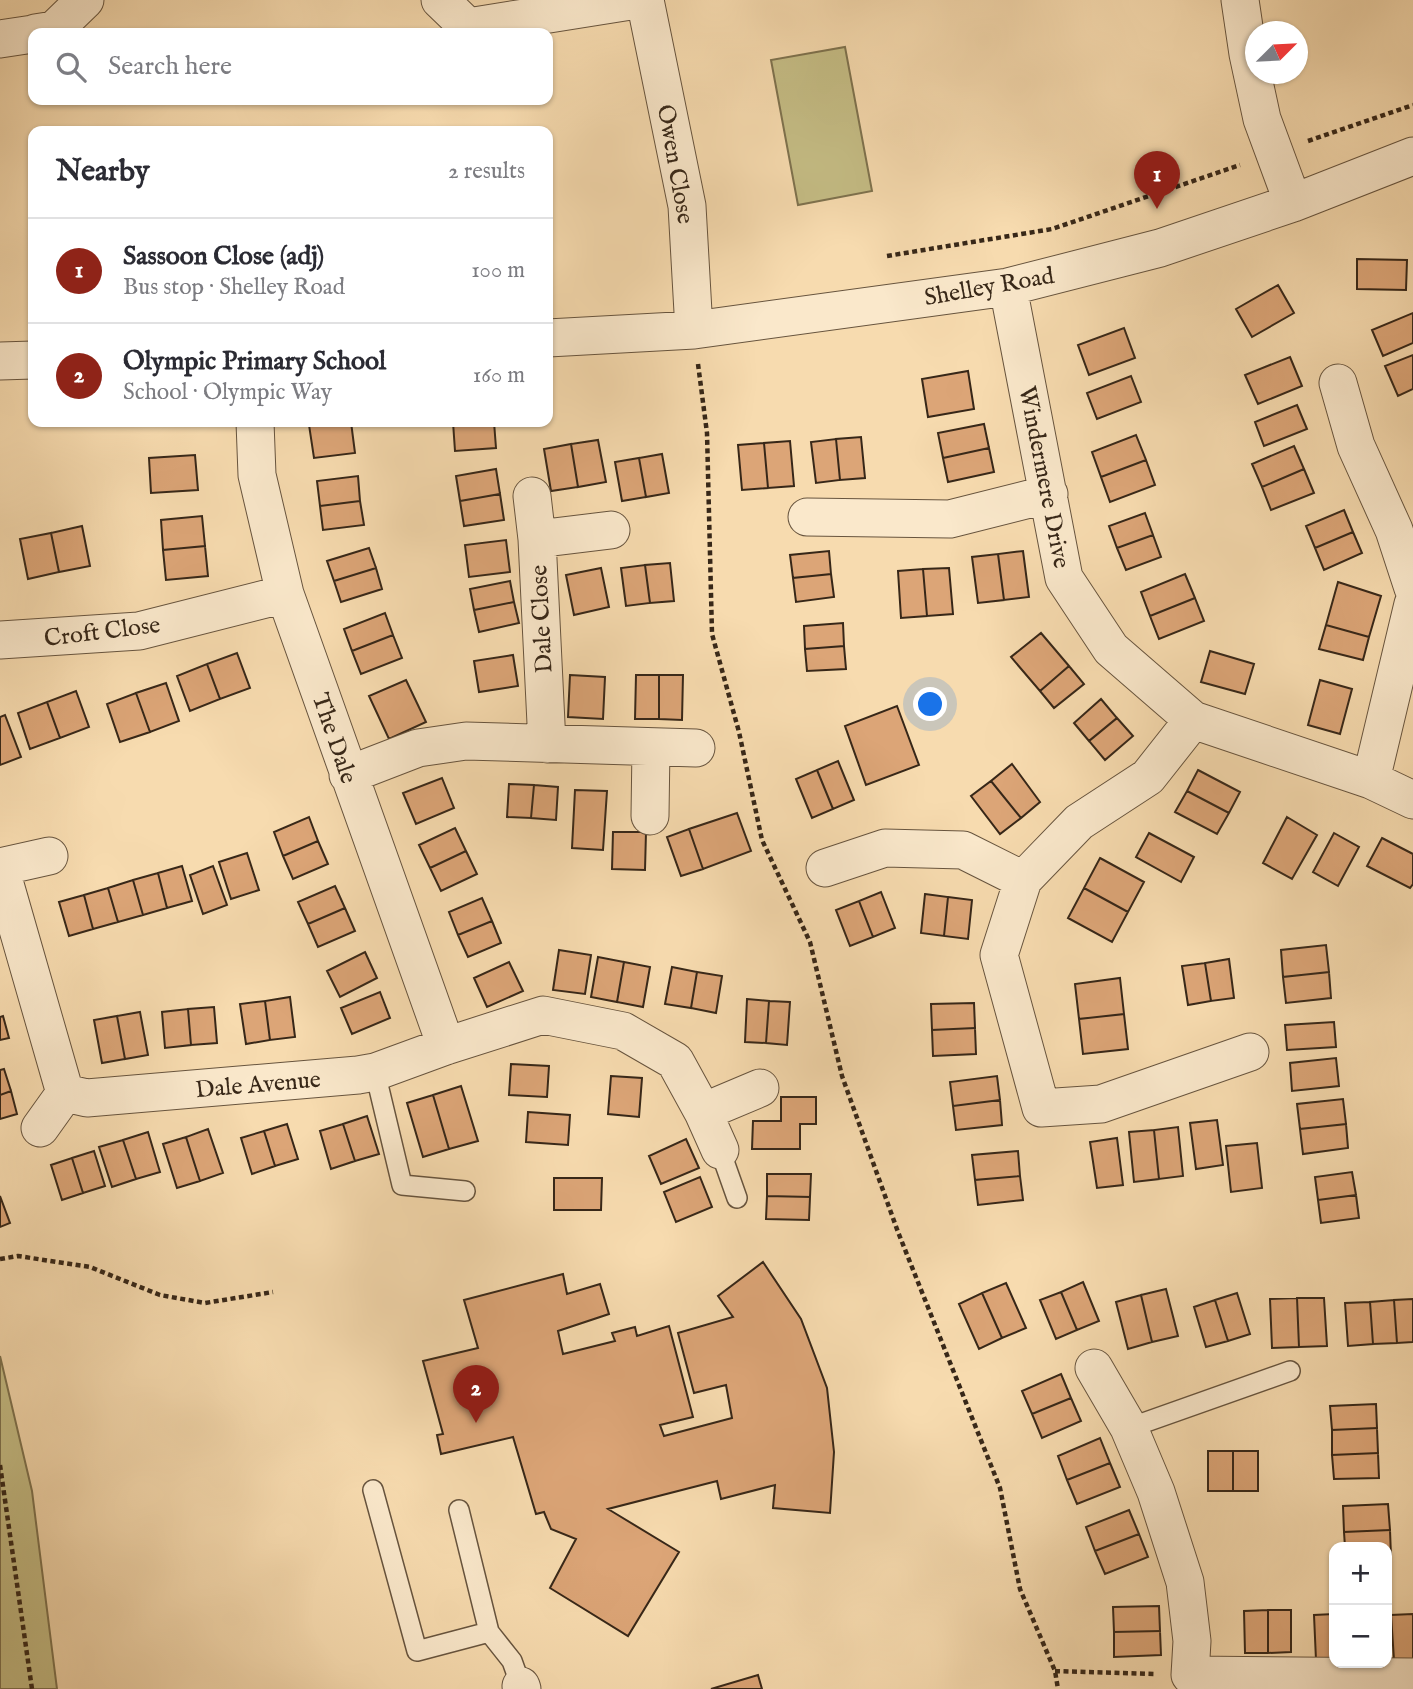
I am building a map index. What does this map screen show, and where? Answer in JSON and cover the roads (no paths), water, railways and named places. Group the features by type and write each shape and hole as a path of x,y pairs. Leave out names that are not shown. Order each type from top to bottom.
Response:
{"street":[{"path":"56,28 85,0"},
{"path":"440,0 468,27 637,0"},
{"name":"Owen Close","path":"645,0 687,206 694,330"},
{"path":"1240,0 1262,119 1293,203"},
{"path":"0,39 28,34"},
{"name":"Shelley Road","path":"553,338 694,330 1008,287 1160,248 1293,203 1413,156"},
{"name":"Windermere Drive","path":"1008,287 1064,578 1111,649 1193,720 1371,780 1413,800"},
{"path":"0,360 28,360"},
{"path":"1338,383 1356,446 1394,530 1413,588"},
{"name":"The Dale","path":"255,427 257,475 285,594 446,1046"},
{"path":"807,517 950,519 1049,495"},
{"name":"Dale Close","path":"532,496 537,539 547,744"},
{"path":"537,539 611,530"},
{"name":"Croft Close","path":"0,640 139,631 285,594"},
{"path":"1371,780 1413,604"},
{"path":"1193,720 1148,777 1079,822 1023,880 999,955 1041,1108 1101,1104 1250,1052"},
{"path":"348,775 418,748 466,741 696,748"},
{"path":"650,816 651,747"},
{"path":"825,868 885,848 963,850 1023,880"},
{"path":"40,1128 65,1093 0,867 49,856"},
{"name":"Dale Avenue","path":"65,1093 87,1098 375,1072 543,1015 623,1031 674,1061 703,1112 720,1150"},
{"path":"703,1112 760,1088"},
{"path":"1094,1368 1129,1428 1156,1492 1185,1582 1192,1641 1186,1682 1400,1681"}],"lane":[{"path":"375,1072 402,1185 466,1191"},
{"path":"720,1150 737,1198"},
{"path":"1129,1428 1290,1371"},
{"path":"373,1490 417,1651 489,1632"},
{"path":"458,1510 489,1632 512,1661 522,1688"}],"place":[{"name":"Sassoon Close (adj)","path":"1157,209"},
{"name":"Olympic Primary School","path":"476,1423"}]}
